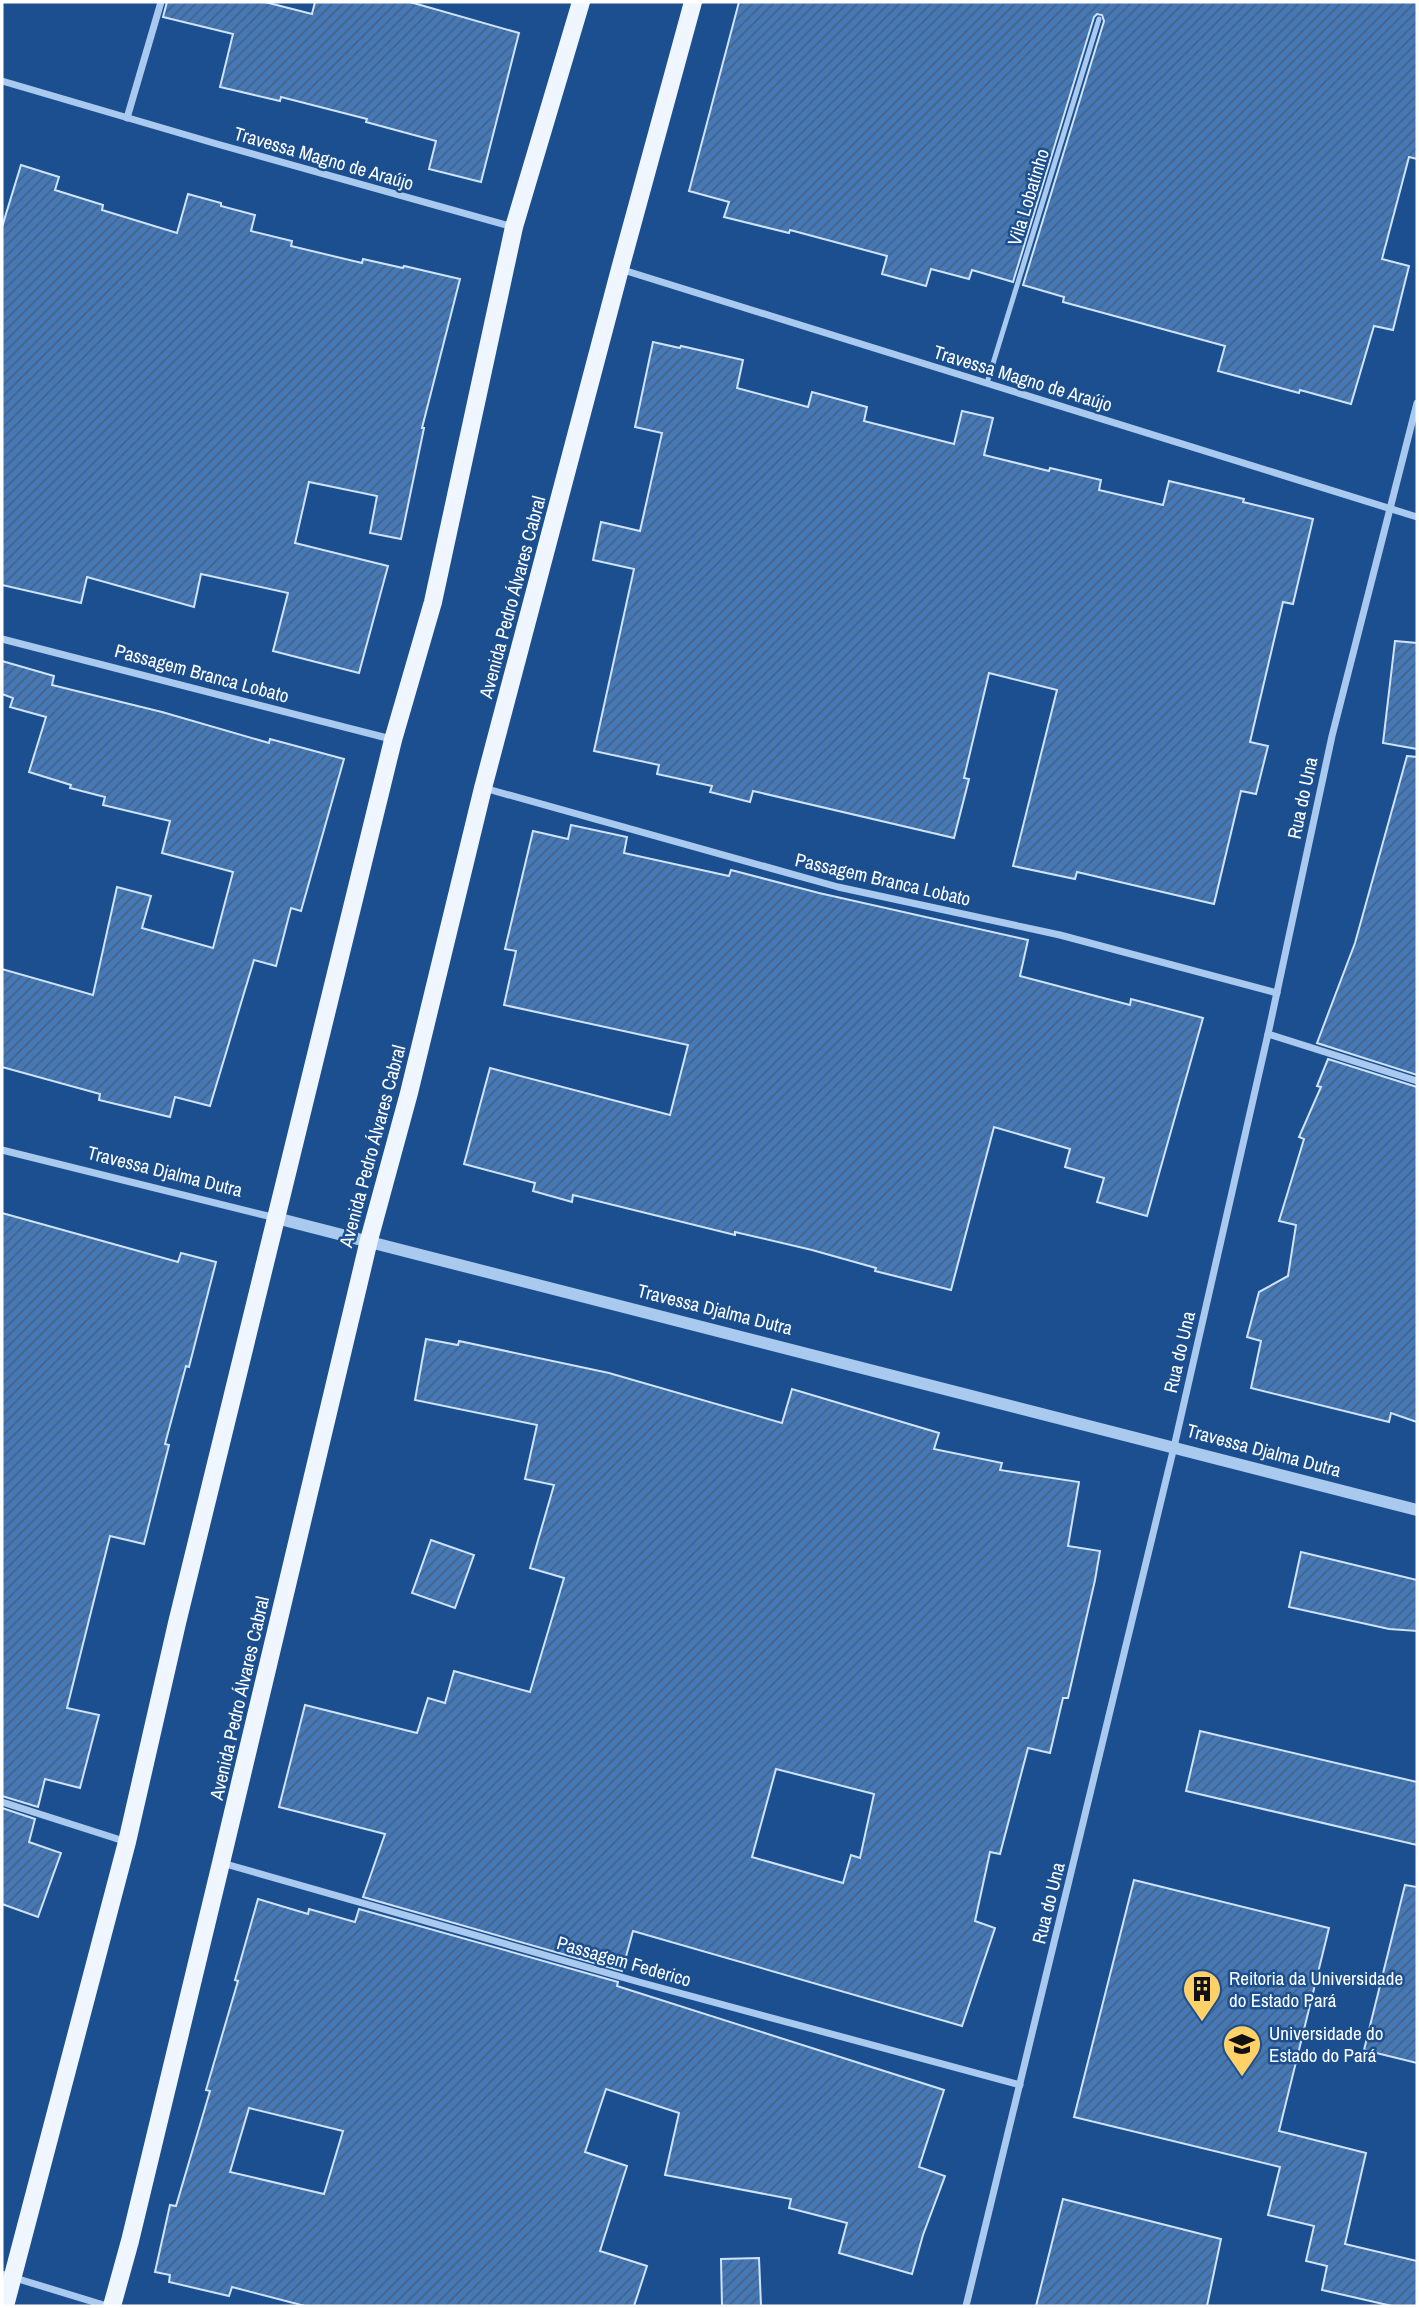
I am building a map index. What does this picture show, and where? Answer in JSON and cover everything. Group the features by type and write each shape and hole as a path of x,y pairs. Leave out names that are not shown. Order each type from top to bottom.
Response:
{"main road":[{"path":"5,2306 7,2276 127,1842 177,1623 393,740 433,602 514,227 581,2"},
{"name":"Avenida Pedro Álvares Cabral","path":"109,2306 130,2241 369,1240 409,1093 483,788 693,2"}],"street":[{"path":"127,118 161,2"},
{"name":"Travessa Magno de Araújo","path":"2,81 514,227"},
{"name":"Travessa Magno de Araújo","path":"620,269 1417,517"},
{"name":"Rua do Una","path":"966,2306 1174,1447 1268,1034 1332,736 1417,403"},
{"name":"Passagem Branca Lobato","path":"2,639 393,740"},
{"name":"Passagem Branca Lobato","path":"483,788 838,887 1060,935 1277,993"},
{"path":"1268,1034 1417,1081"},
{"name":"Travessa Djalma Dutra","path":"2,1150 369,1240 1417,1510"},
{"path":"2,1802 127,1842"},
{"name":"Passagem Federico","path":"221,1863 639,1982 1020,2085"},
{"path":"7,2276 109,2306"}],"lane":[{"name":"Vila Lobatinho","path":"988,383 1099,19"}],"building":[{"path":"167,2 265,2 312,14 315,2 410,2 519,33 481,182 429,169 436,141 366,122 367,119 281,97 280,101 220,87 233,34 163,17"},
{"path":"739,2 1417,2 1417,159 1409,157 1382,259 1409,266 1393,330 1374,326 1351,404 1218,371 1225,346 1063,302 1064,297 1023,285 1104,21 1102,15 1097,14 1094,17 1013,282 972,270 969,279 931,269 926,286 882,274 887,256 790,230 789,233 724,217 729,202 689,191"},
{"path":"21,165 59,177 55,190 103,205 102,210 177,233 188,194 255,215 251,231 292,241 291,246 362,263 363,259 460,279 422,428 401,539 370,533 377,496 309,482 295,543 388,566 359,673 273,651 288,593 201,574 194,607 87,577 81,603 2,585 2,227"},
{"path":"653,342 743,360 737,388 808,407 812,392 867,407 864,421 954,444 962,411 993,418 984,455 1101,480 1099,490 1163,505 1169,481 1313,519 1293,604 1283,602 1250,742 1268,746 1256,794 1241,791 1214,904 1077,872 1075,879 1013,866 1057,690 989,673 964,778 969,779 954,838 753,791 750,802 710,792 712,786 657,774 659,765 594,751 634,569 593,560 601,522 640,531 662,433 635,427"},
{"path":"1395,641 1417,643 1417,749 1383,743"},
{"path":"2,661 54,676 52,685 162,712 269,743 270,739 344,759 301,911 291,908 276,966 254,960 210,1106 175,1097 170,1117 99,1100 100,1094 2,1067 2,969 93,995 117,887 151,896 142,928 213,948 233,872 162,853 170,821 103,805 105,797 70,788 71,785 29,772 46,717 10,707 13,698 2,694"},
{"path":"1407,756 1417,757 1417,1075 1317,1043 1355,943"},
{"path":"571,825 627,837 624,853 729,876 731,870 819,893 1028,940 1020,976 1130,1005 1131,999 1203,1018 1147,1216 1097,1202 1104,1178 1065,1167 1070,1149 994,1127 951,1290 875,1271 876,1268 812,1250 735,1232 735,1235 573,1195 572,1202 533,1191 535,1183 464,1164 490,1068 670,1115 688,1045 504,1005 516,951 505,949 533,831 568,839"},
{"path":"1328,1059 1417,1087 1417,1422 1391,1413 1389,1422 1251,1388 1261,1341 1247,1337 1259,1292 1288,1276 1296,1225 1279,1221 1304,1139 1299,1137 1321,1087 1317,1086"},
{"path":"2,1213 178,1262 181,1253 216,1262 189,1367 186,1366 165,1444 169,1445 144,1544 110,1536 67,1708 99,1715 80,1788 45,1779 38,1807 2,1796"},
{"path":"426,1339 458,1345 459,1341 609,1373 782,1423 792,1389 939,1433 934,1449 1002,1463 1000,1470 1079,1482 1068,1546 1100,1551 1095,1580 1068,1698 1063,1698 1050,1753 1028,1748 1000,1854 990,1852 975,1921 995,1928 962,2026 633,1931 622,1971 363,1897 385,1834 279,1807 305,1705 417,1733 428,1698 445,1703 454,1671 530,1692 564,1578 530,1568 554,1485 525,1479 537,1425 415,1400","holes":["776,1769 874,1794 860,1858 851,1855 843,1883 752,1857"]},
{"path":"431,1540 474,1555 455,1608 412,1593"},
{"path":"1301,1552 1417,1580 1417,1631 1389,1629 1289,1607"},
{"path":"1200,1731 1417,1782 1417,1845 1186,1791"},
{"path":"2,1808 35,1819 29,1842 61,1853 38,1917 2,1904"},
{"name":"Reitoria da Universidade do Estado Pará","path":"1134,1880 1329,1928 1279,2131 1366,2153 1345,2244 1417,2261 1417,2306 1392,2306 1322,2290 1327,2266 1306,2261 1314,2226 1268,2215 1280,2167 1074,2117"},
{"path":"1405,1885 1417,1887 1417,2063 1364,2050"},
{"path":"258,1899 308,1914 309,1909 355,1922 359,1909 618,1982 617,1986 944,2090 919,2167 945,2176 912,2274 839,2253 847,2223 789,2208 791,2199 665,2175 679,2113 606,2089 585,2152 627,2166 600,2251 647,2266 634,2306 305,2306 232,2287 229,2296 169,2282 170,2275 155,2272 170,2205 176,2206 210,2091 206,2090 238,1981 235,1980","holes":["249,2108 343,2131 324,2194 230,2172"]},
{"path":"1063,2199 1221,2239 1207,2306 1036,2306"},
{"path":"759,2258 761,2306 722,2306 721,2259"}],"place":[{"name":"Reitoria da Universidade do Estado Pará","path":"1202,2023"},
{"name":"Universidade do Estado do Pará","path":"1242,2078"}]}
